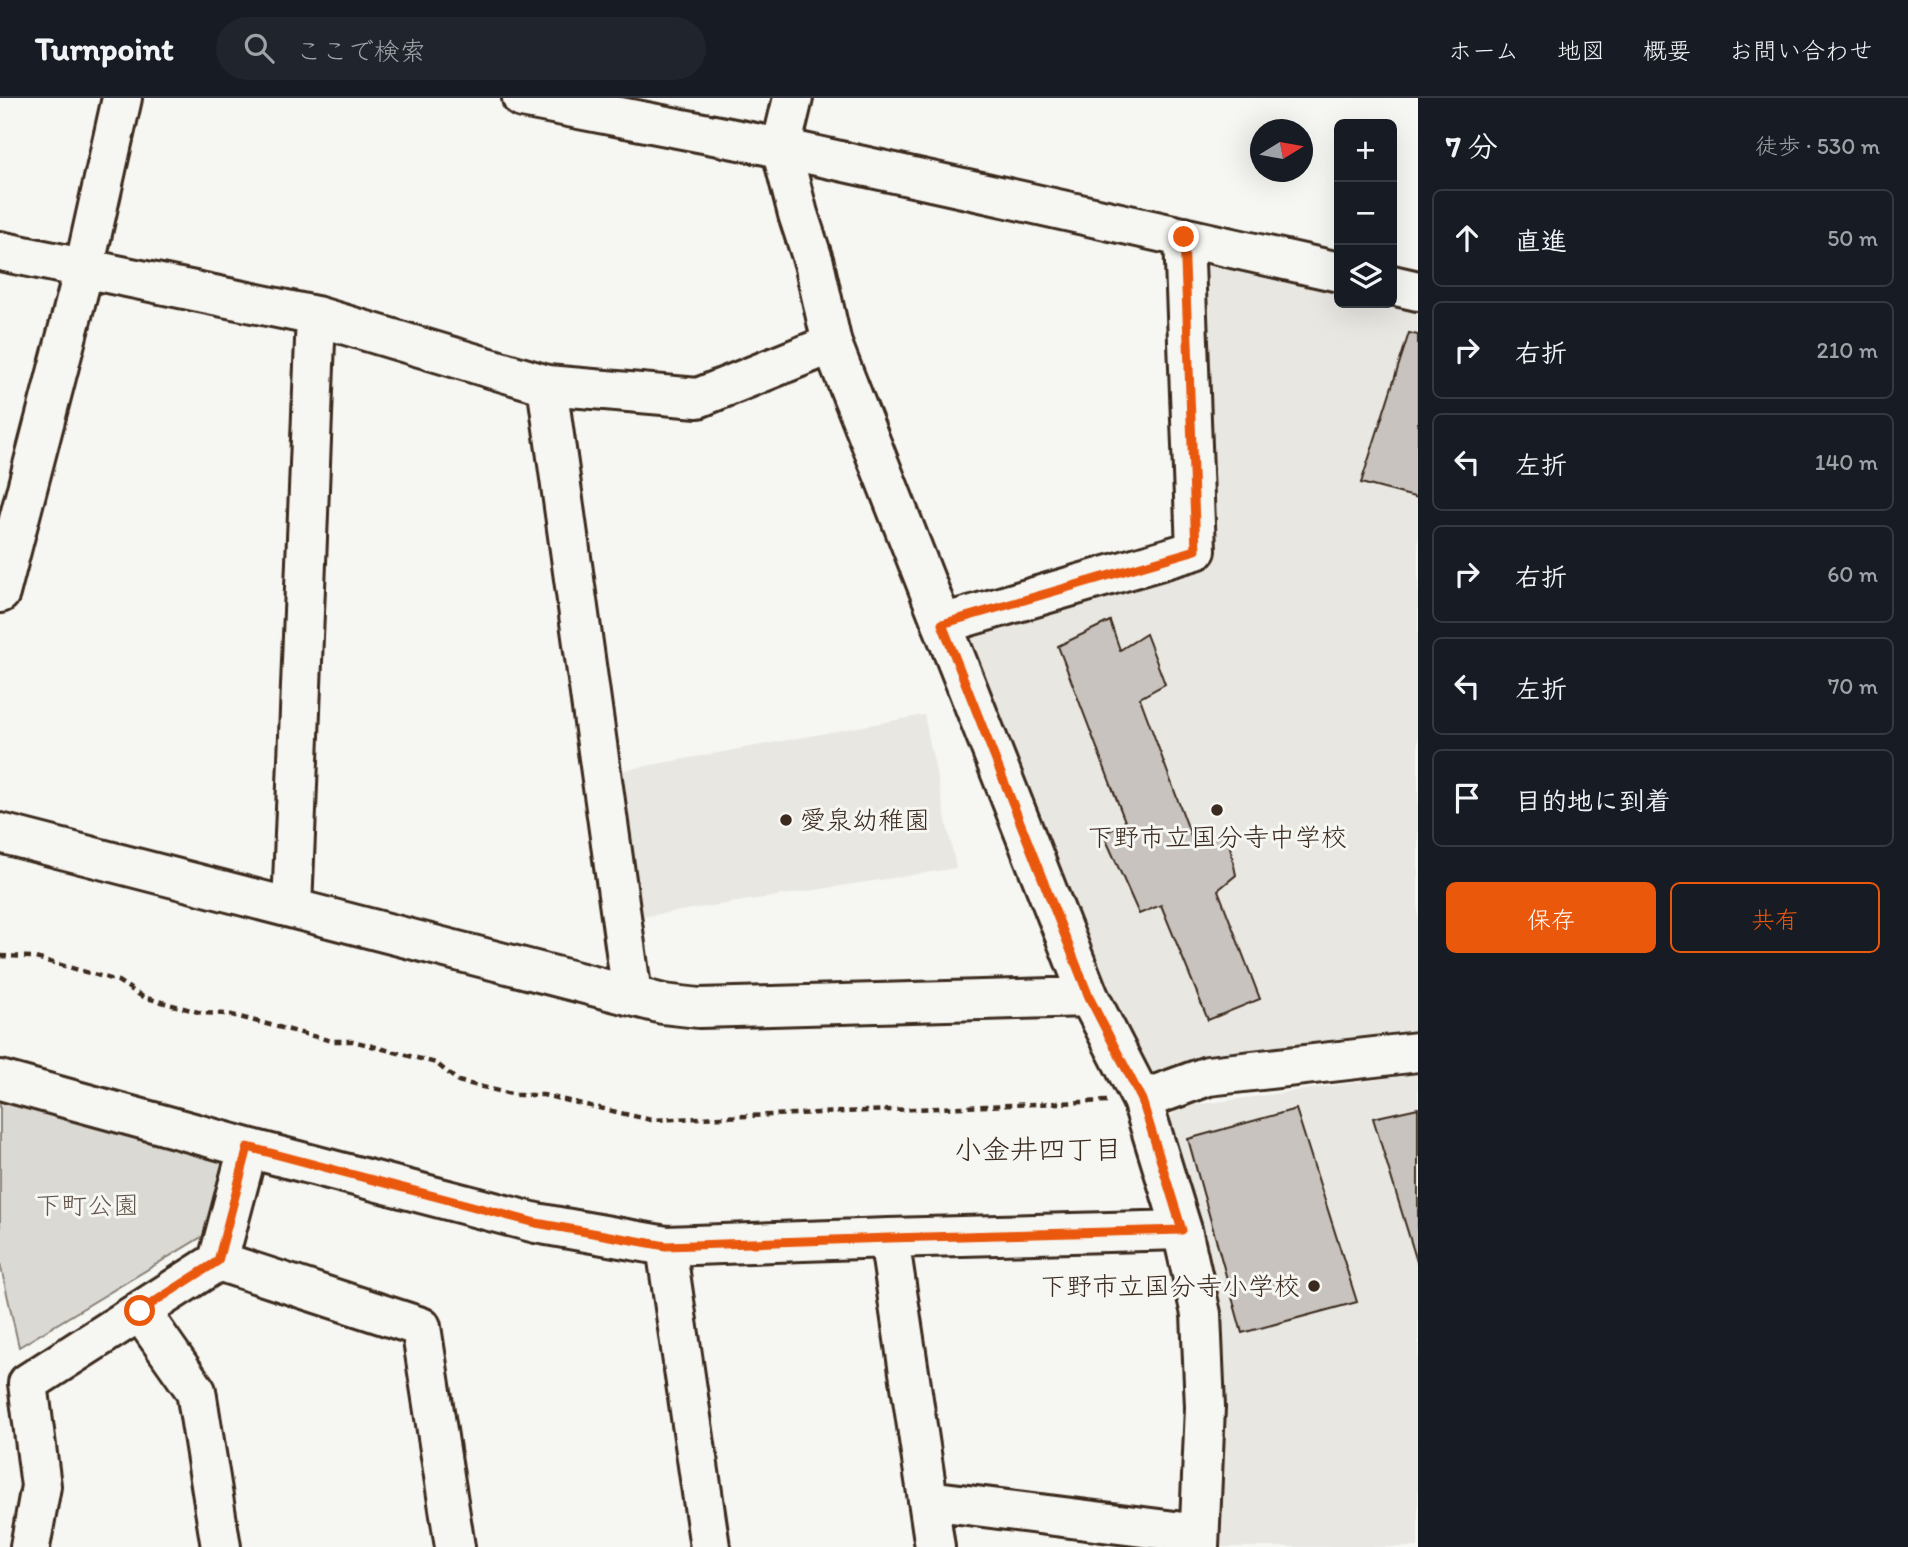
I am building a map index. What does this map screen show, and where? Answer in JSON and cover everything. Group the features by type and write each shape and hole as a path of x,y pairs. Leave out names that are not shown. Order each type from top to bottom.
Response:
{"street":[{"path":"0,593 84,269 122,98"},
{"path":"522,98 781,148 1334,271"},
{"path":"793,98 781,148 814,263 832,344 1089,997 1142,1100 1182,1230 1201,1314 1205,1407 1199,1541 928,1500"},
{"path":"942,624 1196,550 1184,237"},
{"path":"0,251 316,316 547,385 698,398 832,344"},
{"path":"1397,286 1418,291"},
{"path":"292,908 316,316"},
{"path":"547,385 632,995"},
{"path":"0,833 663,1004 699,1007 1089,997"},
{"path":"1142,1100 1208,1076 1418,1052"},
{"path":"0,1080 536,1223 666,1246 1182,1230"},
{"path":"30,1547 41,1486 28,1383 218,1261 248,1147"},
{"path":"889,1238 934,1547"},
{"path":"666,1246 710,1547"},
{"path":"218,1261 421,1326 455,1547"},
{"path":"140,1311 196,1391 221,1547"}],"path":[{"path":"0,956 32,957 118,981 144,997 202,1013 228,1014 332,1041 353,1041 436,1063 458,1081 515,1095 543,1095 651,1120 1142,1100"}],"shaded area":[{"name":"下野市立国分寺中学校","path":"1184,237 1334,271 1334,308 1397,308 1397,301 1418,291 1418,1043 1142,1100 942,624 1196,550"},
{"name":"愛泉幼稚園","path":"924,715 956,868 641,917 619,771"},
{"name":"下野市立国分寺小学校","path":"1418,1074 1418,1547 1214,1547 1219,1344 1203,1228 1171,1116 1181,1107"}],"green space":[{"name":"下町公園","path":"0,1093 228,1154 208,1233 19,1347 0,1263"}],"building":[{"path":"1409,333 1418,335 1418,498 1361,483"},
{"path":"1110,621 1120,650 1146,634 1165,684 1140,698 1193,841 1227,832 1236,875 1218,890 1260,999 1208,1020 1161,905 1139,914 1103,833 1126,824 1058,646"},
{"path":"1418,1108 1418,1265 1373,1118"},
{"path":"1296,1109 1357,1302 1242,1333 1188,1139"}],"place":[{"name":"下野市立国分寺中学校","path":"1217,810"},
{"name":"愛泉幼稚園","path":"786,820"},
{"name":"下野市立国分寺小学校","path":"1314,1286"}],"district":[{"name":"小金井四丁目","path":"1038,1149"}],"route":[{"path":"140,1311 218,1261 248,1147 536,1223 666,1246 1182,1230 1142,1100 1089,997 942,624 1196,550 1184,237"}]}
